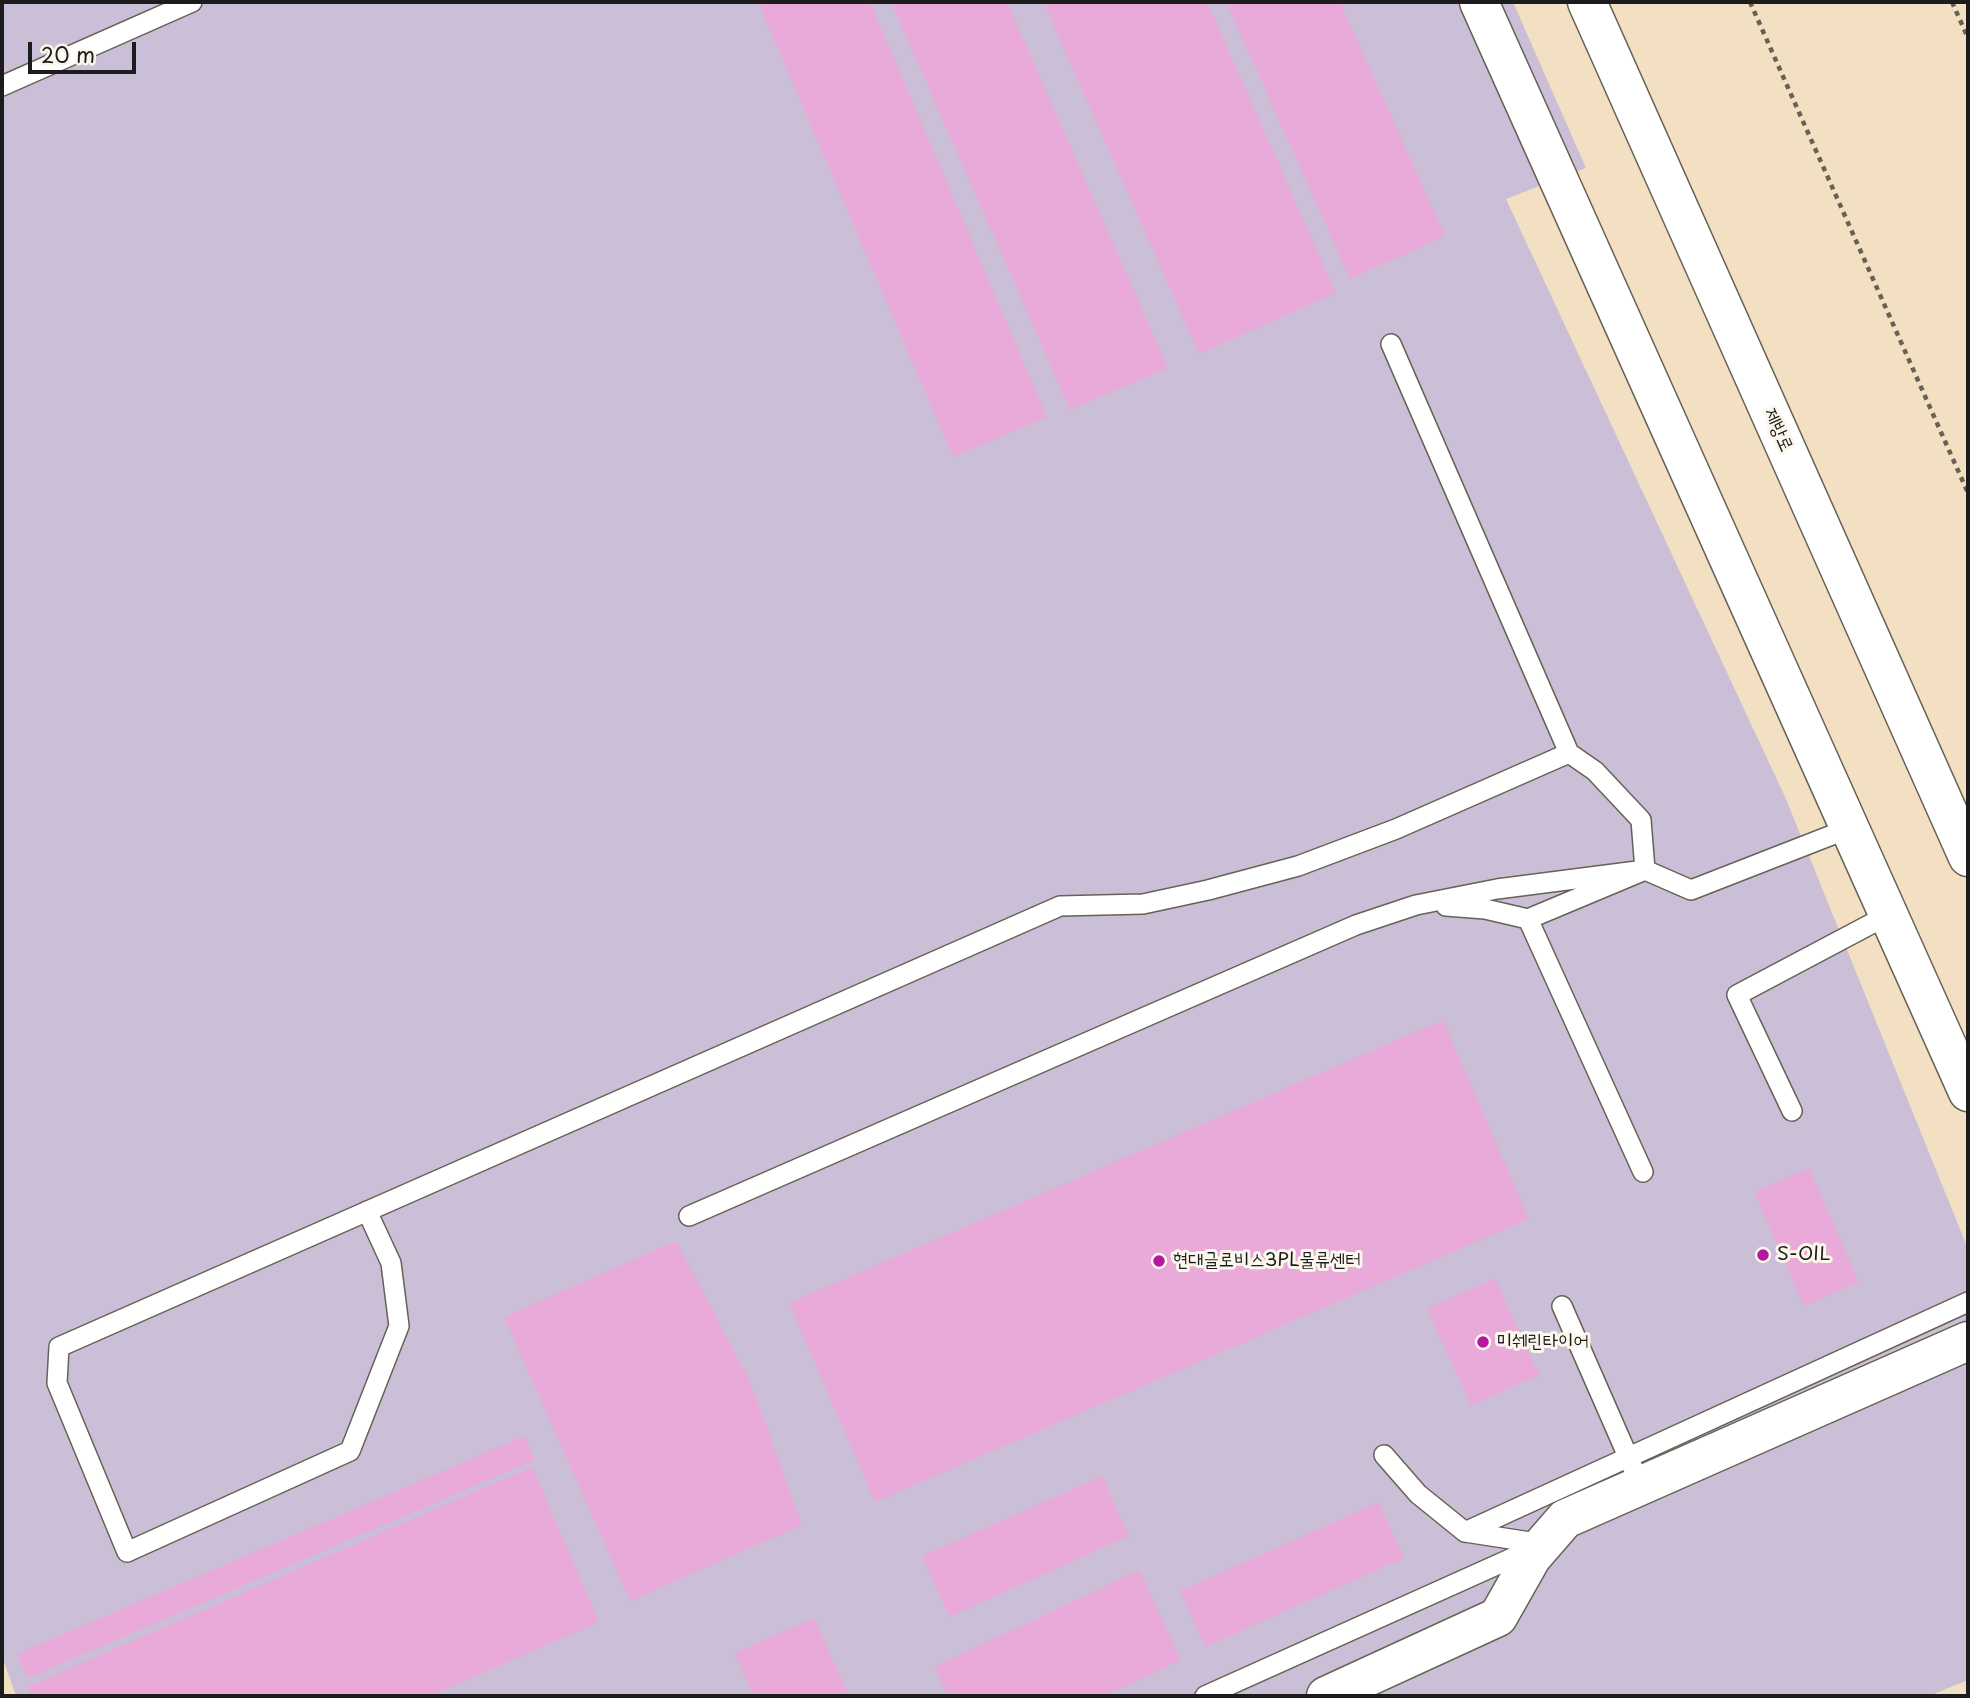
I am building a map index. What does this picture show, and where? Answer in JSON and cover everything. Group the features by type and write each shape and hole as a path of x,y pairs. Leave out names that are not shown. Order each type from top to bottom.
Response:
{"street":[{"path":"1479,2 1968,1092"},
{"name":"제방로","path":"1587,2 1968,858"},
{"path":"1326,1696 1499,1617 1532,1557 1565,1518 1634,1471 1968,1341"}],"lane":[{"path":"2,86 192,2"},
{"path":"1391,344 1569,753 1595,771 1641,820 1645,870"},
{"path":"367,1211 391,1263 400,1326 350,1451 127,1552 57,1383 59,1347 367,1211 1060,906 1143,904 1298,866 1396,829 1569,753"},
{"path":"689,1216 1356,925 1416,905 1497,888 1645,870 1691,890 1850,828"},
{"path":"1416,905 1485,909 1528,919 1645,870"},
{"path":"1497,888 1528,919 1643,1172"},
{"path":"1792,1111 1737,995 1888,915"},
{"path":"1465,1532 1634,1471 1968,1302"},
{"path":"1562,1306 1634,1471"},
{"path":"1384,1455 1418,1493 1465,1532 1544,1544"},
{"path":"1205,1696 1544,1544"}],"path":[{"path":"1750,2 1968,493"},
{"path":"1952,2 1968,38"}],"shaded area":[{"path":"2,2 1513,2 1586,168 1506,199 1786,799 1968,1249 1968,1680 1929,1696 16,1696 2,1656"}],"building":[{"path":"758,2 870,2 1047,417 953,457"},
{"path":"891,2 1007,2 1168,368 1070,410"},
{"path":"1043,2 1207,2 1336,293 1199,354"},
{"path":"1226,2 1340,2 1445,236 1350,279"},
{"name":"현대글로비스3PL물류센터","path":"1443,1020 1529,1219 875,1502 789,1303"},
{"path":"1809,1168 1859,1282 1804,1306 1754,1192"},
{"path":"676,1241 750,1381 802,1525 630,1601 504,1317"},
{"name":"미쉐린타이어","path":"1495,1278 1539,1375 1471,1406 1427,1309"},
{"path":"524,1436 535,1460 28,1678 17,1654"},
{"path":"532,1467 599,1622 430,1696 32,1696 27,1687"},
{"path":"1102,1476 1129,1536 949,1617 922,1556"},
{"path":"1379,1502 1404,1558 1205,1647 1180,1591"},
{"path":"1139,1570 1181,1660 1104,1696 948,1696 934,1667"},
{"path":"814,1618 849,1696 754,1696 734,1653"}],"place":[{"name":"S-OIL","path":"1763,1255"},
{"name":"현대글로비스3PL물류센터","path":"1159,1261"},
{"name":"미쉐린타이어","path":"1483,1342"}]}
